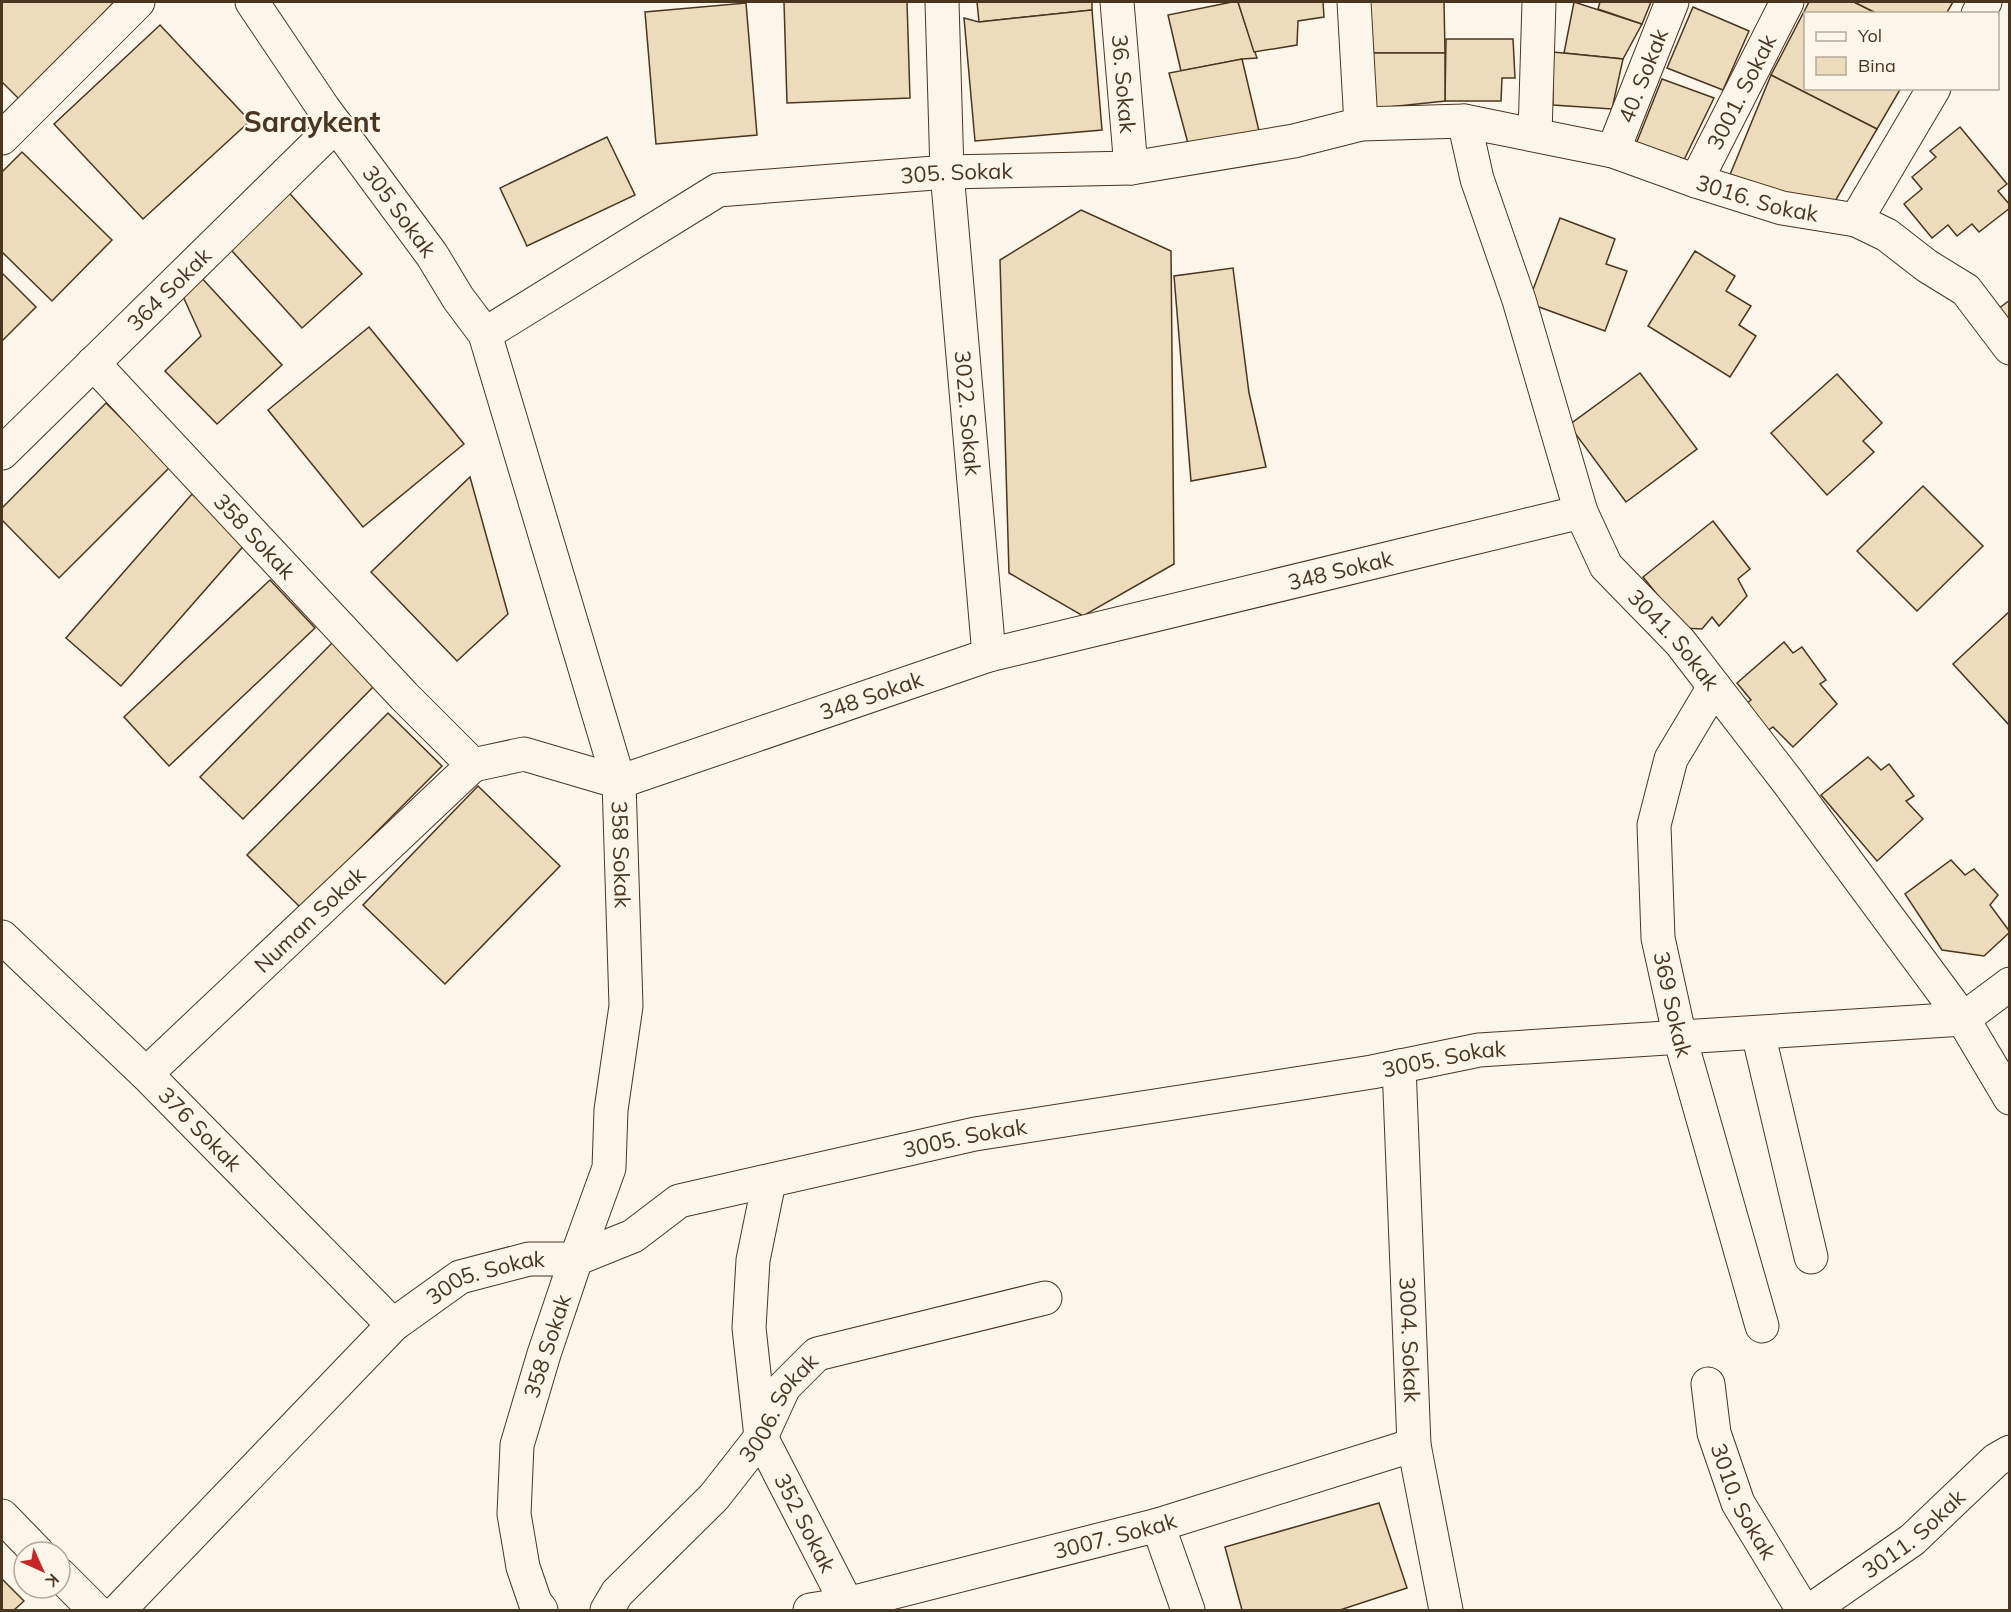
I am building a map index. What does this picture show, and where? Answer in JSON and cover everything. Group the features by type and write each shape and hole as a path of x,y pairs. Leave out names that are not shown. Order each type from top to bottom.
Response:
{"street":[{"path":"2,138 138,2"},
{"name":"305 Sokak","path":"252,2 336,125 432,255 458,298 485,334"},
{"name":"3022. Sokak","path":"942,2 947,172 989,655"},
{"name":"36. Sokak","path":"1117,2 1131,168"},
{"path":"1354,2 1361,124"},
{"path":"1535,134 1539,2"},
{"name":"40. Sokak","path":"1613,151 1672,2"},
{"name":"3001. Sokak","path":"1696,180 1786,2"},
{"path":"1856,220 1933,90"},
{"name":"305. Sokak","path":"485,334 718,190 947,172 1131,168 1294,141 1361,124 1464,121"},
{"name":"3016. Sokak","path":"1464,121 1613,151 1782,208 1856,220 1887,235 1927,266 1966,290 2010,348"},
{"name":"3041. Sokak","path":"1464,121 1477,179 1519,300 1581,512 1606,566 1680,642 1788,782 1963,1019 2010,1098"},
{"name":"364 Sokak","path":"2,453 336,125"},
{"path":"485,334 620,782"},
{"name":"358 Sokak","path":"93,363 404,696 473,765 524,754 620,782 626,1006 611,1110 609,1168 544,1354 517,1445 514,1514 523,1567 535,1602 541,1611"},
{"name":"348 Sokak","path":"620,782 989,655 1581,512"},
{"name":"369 Sokak","path":"1714,687 1671,759 1654,825 1658,938 1680,1038 1762,1326"},
{"name":"Numan Sokak","path":"146,1074 473,765"},
{"name":"376 Sokak","path":"2,937 146,1074 393,1325"},
{"path":"1963,1019 2010,984"},
{"name":"3005. Sokak","path":"119,1611 393,1325 460,1277 529,1259 576,1259 633,1236 679,1201 975,1134 1399,1066 1479,1050 1963,1019"},
{"path":"1758,1033 1811,1257"},
{"name":"3004. Sokak","path":"1399,1066 1414,1445 1446,1611"},
{"path":"761,1437 749,1328 753,1260 769,1182"},
{"name":"3006. Sokak","path":"607,1611 618,1593 714,1497 761,1437 784,1387 817,1354 1045,1298"},
{"name":"3010. Sokak","path":"1708,1384 1714,1433 1738,1503 1803,1611"},
{"name":"352 Sokak","path":"761,1437 847,1607"},
{"name":"3007. Sokak","path":"810,1611 847,1607 1158,1525 1414,1445"},
{"name":"3011. Sokak","path":"1810,1611 1912,1540 1996,1460 2010,1452"},
{"path":"2,1516 25,1540"},
{"path":"1158,1525 1188,1611"},
{"path":"72,1587 95,1611"}],"building":[{"path":"2,2 114,2 21,101 2,82"},
{"path":"784,2 907,2 910,98 787,103"},
{"path":"977,2 1092,2 1092,10 979,22"},
{"path":"1238,2 1257,58 1181,71 1168,15"},
{"path":"1238,2 1323,2 1324,17 1298,21 1297,45 1254,52"},
{"path":"1370,2 1444,2 1445,53 1371,53"},
{"path":"1574,2 1642,24 1623,59 1564,53"},
{"path":"1600,2 1651,2 1642,24 1598,9"},
{"path":"1809,2 1854,2 1874,12 1804,12 1804,90 1900,90 1877,129 1771,75"},
{"path":"1854,2 1953,2 1947,12 1874,12"},
{"path":"746,3 757,135 656,144 645,12"},
{"path":"1693,7 1749,31 1723,90 1667,68"},
{"path":"1092,10 1102,130 975,141 964,18 979,22"},
{"path":"160,25 250,121 143,219 54,124"},
{"path":"1446,39 1513,39 1515,78 1502,78 1501,101 1445,101"},
{"path":"1553,52 1623,59 1612,109 1553,105"},
{"path":"1371,53 1445,53 1445,101 1370,109"},
{"path":"1242,59 1259,131 1189,147 1169,73"},
{"path":"1771,75 1877,129 1830,210 1727,182"},
{"path":"1662,79 1714,98 1681,166 1634,149"},
{"path":"1960,127 2007,184 1998,191 2010,208 1979,232 1972,224 1957,236 1948,225 1932,238 1904,204 1922,189 1912,177 1936,157 1930,151"},
{"path":"607,137 635,195 527,246 500,188"},
{"path":"22,152 112,240 52,301 2,252 2,172"},
{"path":"283,186 362,274 302,328 223,241"},
{"path":"1081,210 1171,251 1174,564 1083,616 1009,573 1000,260"},
{"path":"1560,218 1615,239 1606,264 1627,271 1605,331 1528,303"},
{"path":"1695,251 1735,276 1726,291 1751,306 1739,325 1756,336 1730,377 1648,326"},
{"path":"1233,268 1249,393 1266,467 1191,481 1174,276"},
{"path":"2,273 36,307 2,341"},
{"path":"199,275 282,365 217,424 165,371 201,336 181,292"},
{"path":"2010,300 2010,331 1994,312"},
{"path":"369,327 464,444 363,527 268,410"},
{"path":"1640,373 1697,449 1626,502 1569,425"},
{"path":"1837,374 1882,423 1863,441 1874,452 1827,495 1771,433"},
{"path":"106,403 170,467 59,578 2,520 2,508"},
{"path":"470,477 508,614 457,661 371,572"},
{"path":"1923,486 1983,546 1917,611 1857,551"},
{"path":"192,494 247,542 121,686 66,638"},
{"path":"1713,521 1750,569 1738,579 1747,596 1719,626 1712,617 1702,629 1684,628 1643,577"},
{"path":"270,580 315,628 169,766 124,717"},
{"path":"2010,611 2010,726 1953,664"},
{"path":"334,641 377,683 243,819 200,777"},
{"path":"1784,642 1793,653 1802,647 1826,680 1820,684 1837,704 1793,747 1773,727 1764,733 1741,708 1751,700 1737,683"},
{"path":"388,713 442,766 301,908 247,855"},
{"path":"1868,757 1881,770 1889,764 1914,796 1906,801 1923,819 1877,861 1821,795"},
{"path":"478,786 560,866 445,984 363,905"},
{"path":"1951,860 1965,875 1974,869 1998,895 1990,905 2010,932 1984,956 1942,950 1905,894"},
{"path":"1379,1503 1407,1588 1340,1610 1242,1610 1225,1547"},
{"path":"2,1579 12,1589 12,1600 24,1601 14,1610 2,1610"}],"district":[{"name":"Saraykent","path":"312,121"}]}
